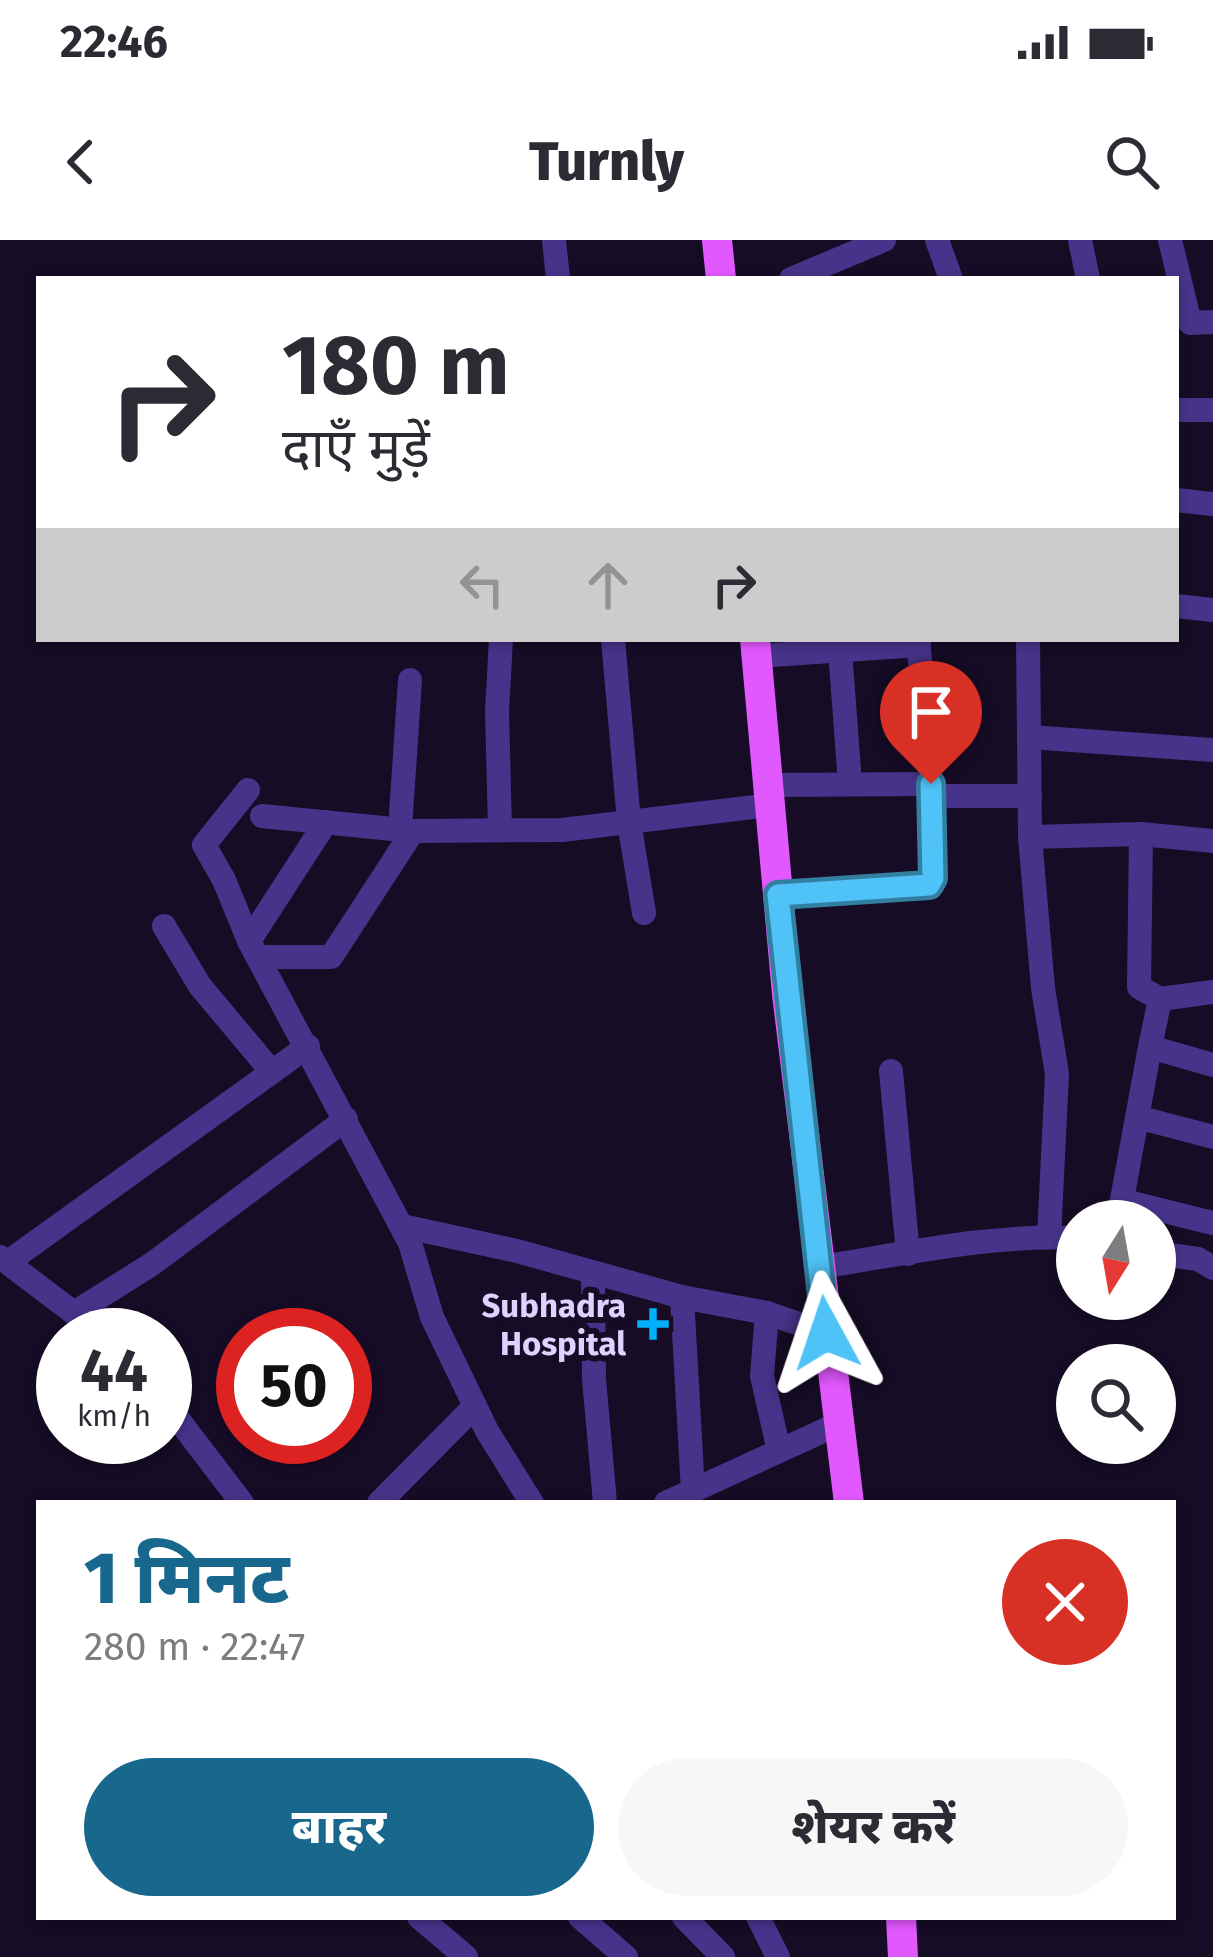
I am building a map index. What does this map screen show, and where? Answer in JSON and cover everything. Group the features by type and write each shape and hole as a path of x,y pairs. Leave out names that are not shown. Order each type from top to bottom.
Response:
{"main road":[{"path":"718,240 721,276"},
{"path":"756,647 778,895 849,1500"},
{"path":"901,1920 903,1957"}],"street":[{"path":"554,240 558,276"},
{"path":"798,276 884,240"},
{"path":"937,240 950,276"},
{"path":"1080,240 1087,276"},
{"path":"1170,240 1179,276"},
{"path":"1179,277 1190,323 1213,322"},
{"path":"1179,410 1213,410"},
{"path":"1179,500 1213,504"},
{"path":"1179,606 1213,610"},
{"path":"500,830 501,642"},
{"path":"614,642 629,822 644,913"},
{"path":"756,647 840,650 918,642 932,790 933,878 929,885 778,895"},
{"path":"1028,642 1030,837 1043,988 1057,1074 1048,1237"},
{"path":"840,650 850,784"},
{"path":"254,949 331,957 406,830 410,680"},
{"path":"1029,736 1213,750"},
{"path":"262,816 406,830 562,830 850,784 1030,796"},
{"path":"248,790 203,845 402,1226 433,1317 476,1406 530,1500"},
{"path":"254,949 326,822"},
{"path":"1030,837 1142,834 1213,841"},
{"path":"1142,834 1139,987 1160,1000 1213,992"},
{"path":"164,926 200,986 272,1072"},
{"path":"1123,1200 1160,1000"},
{"path":"67,1308 4,1260 308,1046"},
{"path":"1150,1047 1213,1065"},
{"path":"891,1071 908,1254"},
{"path":"1137,1118 1213,1137"},
{"path":"82,1308 152,1264 346,1119"},
{"path":"1176,1218 1213,1223"},
{"path":"402,1226 682,1297 767,1313 826,1333"},
{"path":"820,1267 1056,1237"},
{"path":"1176,1255 1198,1258 1213,1268"},
{"path":"593,1273 593,1379 605,1500"},
{"path":"682,1297 693,1491"},
{"path":"767,1313 762,1376 779,1451"},
{"path":"382,1500 476,1406"},
{"path":"673,1500 838,1424"},
{"path":"192,1437 240,1500"},
{"path":"423,1920 466,1957"},
{"path":"583,1920 626,1957"},
{"path":"687,1920 723,1957"},
{"path":"760,1920 778,1957"}],"place":[{"name":"Subhadra Hospital","path":"653,1324"}],"route":[{"path":"826,1333 778,895 929,885 933,878 931,784"}]}
